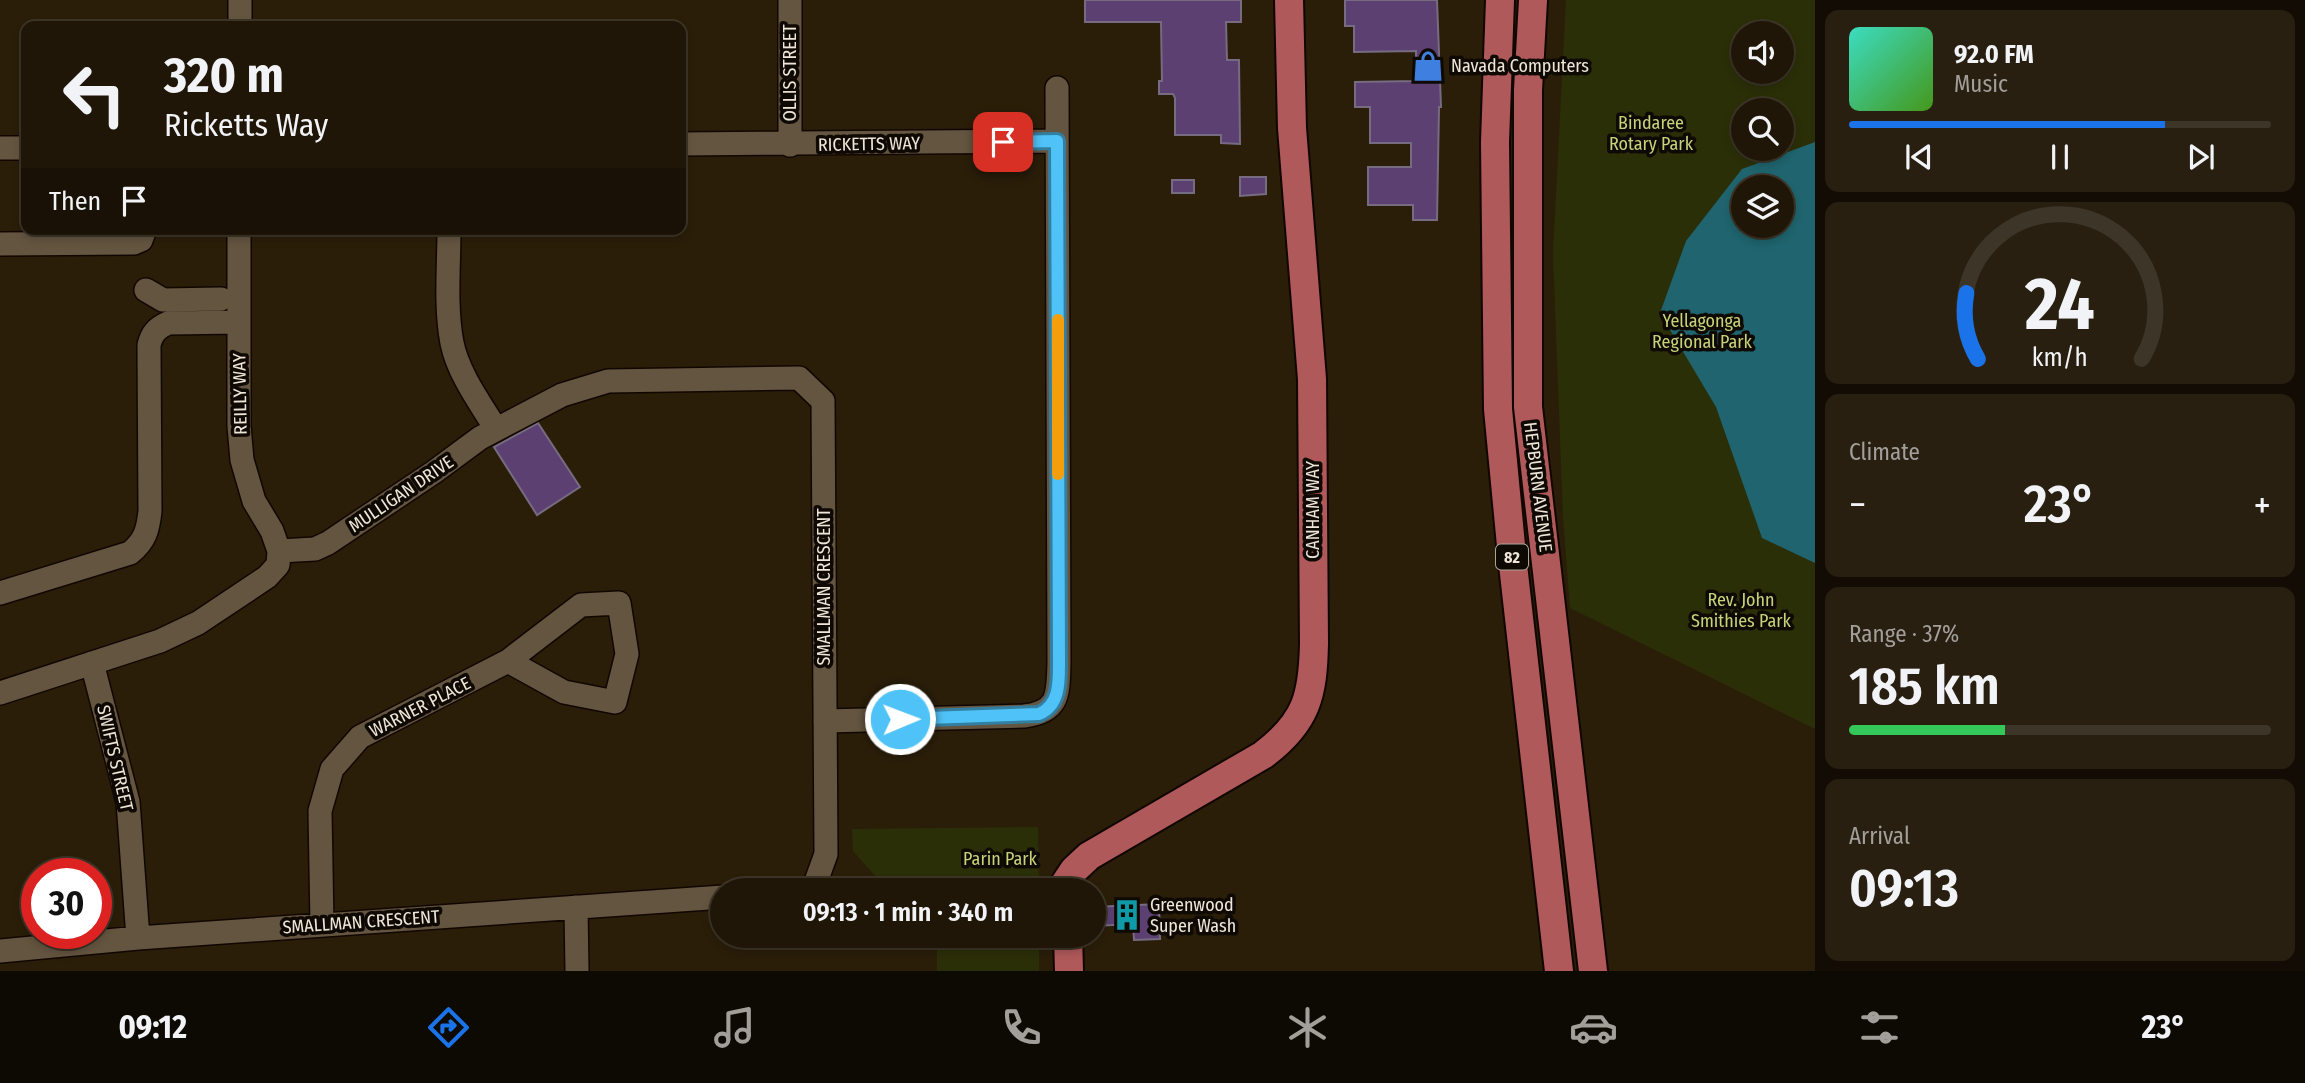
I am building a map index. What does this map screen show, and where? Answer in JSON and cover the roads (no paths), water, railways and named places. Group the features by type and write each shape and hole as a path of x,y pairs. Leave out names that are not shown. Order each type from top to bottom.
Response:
{"main road":[{"name":"CANHAM WAY","path":"1069,878 1088,856 1278,744 1297,724 1306,706 1312,683 1312,379 1292,128 1289,0"},
{"name":"CANHAM WAY","path":"1086,878 1104,863 1279,761 1297,744 1310,725 1325,683 1328,616 1325,376 1322,308 1304,110 1302,0"},
{"path":"1482,0 1497,49"},
{"name":"HEPBURN AVENUE","path":"1500,0 1494,142 1498,409 1559,971"},
{"name":"HEPBURN AVENUE","path":"1533,0 1528,90 1528,407 1593,971"},
{"path":"1055,948 1055,971"},
{"path":"1068,948 1069,971"}],"street":[{"path":"240,0 240,21"},
{"name":"OLLIS STREET","path":"790,0 790,145"},
{"path":"825,721 1024,716 1045,712 1056,696 1059,662 1057,88"},
{"name":"RICKETTS WAY","path":"686,144 1057,141"},
{"path":"0,148 21,148"},
{"path":"0,244 134,243 141,240 143,235"},
{"name":"REILLY WAY","path":"239,235 239,426 242,460 254,501 272,531 279,551"},
{"path":"449,235 452,345 464,375 496,429"},
{"path":"146,290 163,300 221,299"},
{"path":"0,593 130,553 140,545 148,531 150,511 151,336 158,328 168,323 239,322"},
{"name":"MULLIGAN DRIVE","path":"279,551 315,549 328,543 480,438 562,395 608,381 799,378 823,401"},
{"name":"SMALLMAN CRESCENT","path":"817,878 825,854 823,401"},
{"path":"0,693 160,640 198,623 267,577 278,565 279,551"},
{"name":"WARNER PLACE","path":"322,925 320,811 332,769 360,737 508,661 581,605 619,603 627,654 615,702 564,692 508,661"},
{"name":"SWIFTS STREET","path":"92,663 128,802 138,938"},
{"name":"SMALLMAN CRESCENT","path":"0,951 138,938 710,898"},
{"path":"576,907 577,971"}],"water":[{"path":"1815,142 1815,563 1762,538 1716,407 1660,313 1686,241 1731,183 1731,238 1794,238 1794,175 1737,175 1742,169 1764,161 1794,161 1794,150"}],"place":[{"name":"Navada Computers","path":"1428,66"},
{"name":"Greenwood Super Wash","path":"1127,915"}],"park label":[{"name":"Bindaree Rotary Park","path":"1651,133"},
{"name":"Yellagonga Regional Park","path":"1702,331"},
{"name":"Rev. John Smithies Park","path":"1741,610"},
{"name":"Parin Park","path":"1000,859"}]}
